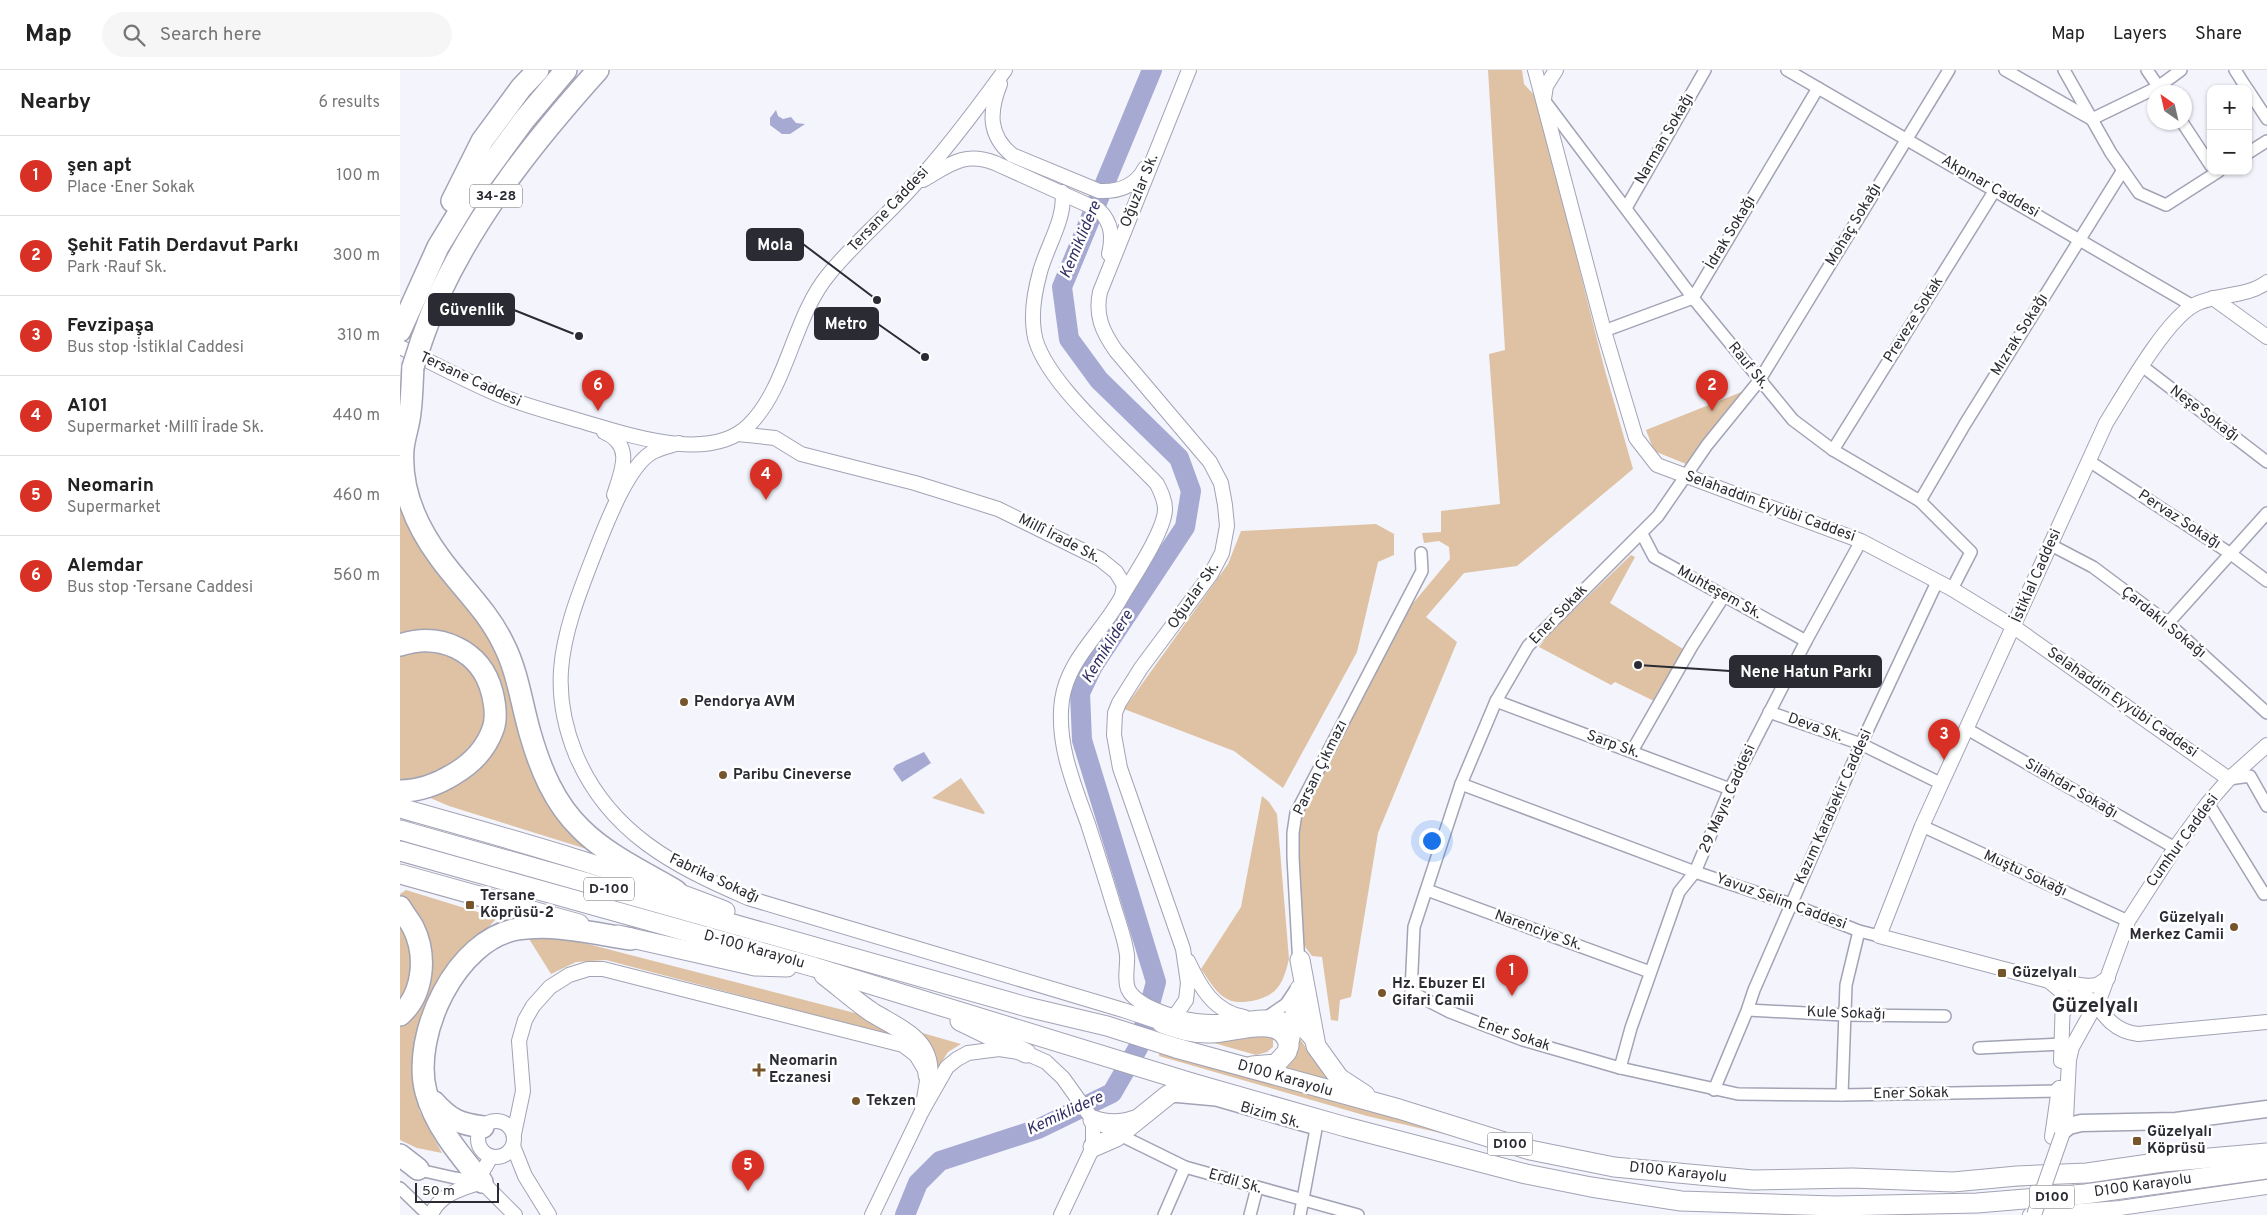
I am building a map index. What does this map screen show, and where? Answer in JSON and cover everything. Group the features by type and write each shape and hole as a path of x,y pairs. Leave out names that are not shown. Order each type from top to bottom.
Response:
{"highway":[{"path":"438,247 453,198 482,140 521,88 538,70"},
{"name":"34-28","path":"400,331 438,247 490,164 566,70"},
{"name":"34-28","path":"400,402 440,294 472,233 503,184 561,111 598,70"},
{"path":"413,367 410,413 403,450 404,482 411,509 440,559 490,618 504,643 516,674 530,732 545,778 560,804 580,829 602,846 676,891"},
{"path":"400,645 431,640 456,646 468,653 478,663 489,680 495,705 494,728 485,746 469,765 446,779 422,788 400,791"},
{"path":"400,808 579,858 676,891 818,948"},
{"name":"D-100 Karayolu","path":"400,830 1026,1007 1107,1026"},
{"name":"D-100 Karayolu","path":"400,850 814,967 1107,1057"},
{"path":"400,874 631,939 755,966 814,967 873,1013 895,1024 915,1039 926,1057 928,1075"},
{"path":"400,907 414,928 419,945 421,966 420,978 414,998 400,1015"},
{"path":"482,1182 431,1110 425,1090 424,1049 436,1009 459,967 488,939 516,929 537,927 631,939"},
{"path":"1196,1053 1248,1066 1260,1067 1276,1064 1282,1059 1294,1024 1299,994 1300,960"},
{"path":"1300,960 1316,1046 1333,1070 1346,1083 1368,1096 1398,1109"},
{"path":"907,995 1026,1053"},
{"path":"1168,1019 1186,1031 1207,1033 1269,1027 1278,1030 1285,1036 1288,1046"},
{"name":"D100 Karayolu","path":"1107,1026 1176,1048 1398,1109 1530,1150 1614,1167 1753,1180 1853,1178 1953,1182 2017,1176 2086,1173 2163,1162 2267,1153"},
{"name":"D100 Karayolu","path":"1107,1057 1346,1127 1526,1174 1591,1187 1681,1201 1835,1206 1977,1203 2084,1194 2267,1169"},
{"path":"1093,1147 1116,1137 1168,1095 1192,1083"},
{"path":"425,1090 447,1116 463,1125 490,1124"},
{"path":"1093,1120 1104,1124 1122,1124 1137,1120"},
{"path":"400,1155 409,1167"},
{"path":"1835,1206 1962,1215"}],"main road":[{"path":"2059,1134 2075,1124 2176,1121 2267,1109"}],"street":[{"name":"Tersane Caddesi","path":"400,348 501,396 525,405 636,437 679,443 712,443 738,434 749,426 769,398 813,297 829,274 914,186 964,126 1005,70"},
{"path":"1005,70 993,109 992,119 996,138 1012,155 1070,190 1099,210 1106,218 1112,236 1100,292"},
{"name":"Oğuzlar Sk.","path":"1168,1019 1184,1005 1188,995 1183,949 1120,768 1115,746 1115,717 1118,703 1136,676 1219,562 1226,539 1226,505 1221,483 1204,453 1123,360 1104,333 1098,314 1100,292 1189,70"},
{"name":"Selahaddin Eyyübi Caddesi","path":"1535,70 1604,331 1636,438 1657,465 1861,541 1952,589 2014,627 2229,779"},
{"path":"1544,99 1550,77 1556,70"},
{"name":"Narman Sokağı","path":"1626,208 1705,70"},
{"name":"Akpınar Caddesi","path":"1787,70 2193,306"},
{"name":"Mohaç Sokağı","path":"1687,476 1707,445 1759,380 1949,70"},
{"path":"2005,70 2092,119"},
{"path":"2064,70 2122,170 2139,193 2166,205 2208,175"},
{"path":"2147,70 2157,85"},
{"path":"2165,85 2181,70"},
{"path":"2235,70 2245,85"},
{"name":"İdrak Sokağı","path":"1693,298 1818,88"},
{"path":"2092,119 2147,96"},
{"path":"2252,96 2267,119"},
{"name":"Rauf Sk.","path":"1544,99 1693,298 1793,420 1833,450 1920,502 1972,552 1952,589"},
{"path":"914,186 957,161 970,157 982,158 1070,190 1110,191 1131,184 1142,174 1171,113"},
{"path":"2188,130 2207,158"},
{"path":"2252,150 2267,141"},
{"name":"Mızrak Sokağı","path":"1920,502 1965,424 2122,170"},
{"path":"1070,190 1064,200 1062,214 1047,248 1036,290 1033,319 1036,341 1050,367 1070,395 1156,484 1165,502 1162,525 1122,596 1083,651 1068,677 1062,700 1061,724 1068,767 1107,883 1126,948 1126,983 1131,993 1168,1019 1210,1022 1267,1017 1294,1024 1307,1034 1316,1046"},
{"name":"Preveze Sokak","path":"1833,450 1995,190"},
{"name":"İstiklal Caddesi","path":"1878,936 1922,826 2106,423 2142,366 2178,318 2193,306 2213,298 2250,291 2266,285"},
{"path":"1604,331 1693,298"},
{"path":"2213,298 2267,336"},
{"name":"Neşe Sokağı","path":"2142,366 2267,462"},
{"name":"Fabrika Sokağı","path":"576,420 615,438 623,453 623,466 605,527 581,591 567,637 561,669 562,702 570,740 585,774 600,799 621,823 645,844 665,856 701,876 748,898 1118,1008 1168,1019"},
{"name":"Millî İrade Sk.","path":"738,434 775,438 801,454 916,483 1009,514 1081,549 1107,564 1123,582 1122,596"},
{"name":"Fabrika Sokağı","path":"605,527 637,465 653,452 679,443"},
{"name":"Pervaz Sokağı","path":"2089,461 2230,554 2267,581"},
{"name":"Ener Sokak","path":"1687,476 1642,534 1600,573 1528,646 1496,702 1460,784 1414,927 1411,992 1450,1012 1524,1040 1620,1068 1738,1094 1842,1096 2059,1091"},
{"path":"2168,623 2267,513"},
{"name":"Muhteşem Sk.","path":"1642,534 1654,557 1806,641"},
{"name":"29 Mayıs Caddesi","path":"1620,1068 1650,972 1679,892 1695,872 1730,789 1806,641 1861,541"},
{"name":"Çardaklı Sokağı","path":"2051,545 2093,568 2168,623 2267,713"},
{"name":"Parsan Çıkmazı","path":"1267,1017 1283,1007 1292,998 1297,986 1300,960 1293,870 1293,832 1296,813 1422,572 1421,553"},
{"name":"Kazım Karabekir Caddesi","path":"1714,1090 1748,1010 1754,990 1861,744 1937,582"},
{"path":"1632,751 1692,646 1724,596"},
{"name":"Sarp Sk.","path":"1496,702 1730,789"},
{"name":"Deva Sk.","path":"1769,712 1861,744 1942,784"},
{"name":"Silahdar Sokağı","path":"1967,729 2175,848"},
{"name":"Cumhur Caddesi","path":"2059,1134 2066,1119 2070,1054 2077,1035 2108,978 2128,922 2175,848 2208,803 2229,779 2267,745"},
{"path":"2229,779 2250,776 2267,806"},
{"name":"Yavuz Selim Caddesi","path":"1460,784 1695,872 1791,904 1860,931 2049,980 2088,986 2097,985 2108,978"},
{"path":"2208,803 2264,894 2267,893"},
{"name":"Muştu Sokağı","path":"1922,826 2128,922"},
{"name":"Narenciye Sk.","path":"1427,890 1650,972"},
{"path":"1842,1096 1846,985 1860,931"},
{"path":"1183,949 1198,981 1215,1004 1227,1012 1248,1018"},
{"path":"548,1215 525,1176 511,1145 523,1083 519,1041 528,1012 538,1000 559,981 579,971 596,968 678,987 898,1044 916,1055 928,1075 922,1111"},
{"path":"2049,980 2061,991 2064,1011 2059,1091 2059,1134 2032,1215 2120,1208 2267,1187"},
{"path":"1118,1008 1131,993"},
{"path":"2064,1011 2068,1001 2075,996 2083,996 2112,1024 2129,1033 2156,1033 2267,1022"},
{"name":"Kule Sokağı","path":"1748,1010 1844,1016 1945,1016"},
{"path":"1979,1048 2062,1044"},
{"path":"872,1215 922,1111 952,1062 974,1051 999,1049 1026,1053 1046,1062 1068,1084 1093,1120 1093,1147 1061,1215"},
{"name":"Bizim Sk.","path":"1168,1095 1216,1100 1316,1129 1300,1215"},
{"path":"491,1157 482,1151 478,1136 521,1099"},
{"path":"490,1124 508,1125 515,1176 539,1215"},
{"path":"2024,1215 2059,1134"},
{"name":"Erdil Sk.","path":"1116,1137 1124,1137 1185,1167 1358,1215"},
{"path":"482,1182 481,1174 491,1157 511,1145"},
{"path":"409,1167 455,1178 482,1182 515,1215"},
{"path":"1164,1215 1185,1167"},
{"path":"400,1188 430,1215 442,1199 463,1188 482,1182"},
{"path":"1250,1215 1257,1188"},
{"path":"2104,1215 2120,1208"}],"shaded area":[{"path":"1488,70 1522,70 1524,84 1536,97 1604,367 1633,469 1517,566 1464,573 1426,617 1457,642 1378,833 1351,997 1340,1000 1338,1021 1331,1020 1322,957 1312,956 1303,944 1296,835 1300,809 1404,614 1450,559 1449,547 1439,541 1424,543 1422,533 1441,532 1441,511 1500,504 1489,354 1505,350"},
{"path":"1744,391 1686,464 1654,451 1646,430"},
{"path":"400,500 484,625 509,681 593,851 449,806 421,794 487,755 488,664 400,638"},
{"path":"1376,524 1394,534 1394,555 1378,562 1357,652 1283,788 1234,751 1124,709 1228,564 1241,531"},
{"path":"1631,555 1635,557 1610,603 1683,649 1654,701 1615,682 1611,685 1539,647 1549,634"},
{"path":"435,647 476,669 489,721 463,762 410,784 400,780 400,651"},
{"path":"961,778 985,813 983,814 932,798"},
{"path":"1262,796 1269,802 1277,814 1289,959 1282,981 1274,991 1252,1001 1235,1002 1220,994 1201,969 1241,907"},
{"path":"406,890 497,918 481,935 416,1073 419,1110 442,1153 417,1148 400,1140 400,1026 408,1018 423,993 410,906 400,894"},
{"path":"400,917 417,964 400,1005"},
{"path":"526,934 553,935 878,1019 908,1040 606,960 576,962 551,974"},
{"path":"1292,1027 1315,1061 1344,1090 1272,1064"},
{"path":"912,1030 961,1044 948,1052 930,1080"},
{"path":"1270,1032 1273,1039 1273,1047 1267,1052 1256,1055 1179,1033"},
{"path":"1160,1049 1578,1154 1841,1182 2189,1165 2245,1166 2091,1182 1995,1188 1901,1190 1832,1188 1510,1149 1367,1116 1159,1056"}],"water":[{"path":"776,110 778,116 783,119 791,117 796,123 805,124 790,134 782,134 770,125 770,118"},
{"path":"924,752 931,763 902,782 893,769 896,765"}],"waterway":[{"name":"Kemiklidere","path":"905,1215 918,1183 940,1161 1038,1129 1112,1093 1138,1048 1156,982 1082,740 1080,693 1093,666 1185,527 1191,491 1179,458 1099,380 1069,339 1062,287 1152,70"}],"place":[{"name":"Mola","path":"877,300"},
{"name":"Güvenlik","path":"579,336"},
{"name":"Metro","path":"925,357"},
{"name":"Alemdar","path":"598,411"},
{"name":"Şehit Fatih Derdavut Parkı","path":"1712,411"},
{"name":"A101","path":"766,500"},
{"name":"Nene Hatun Parkı","path":"1638,665"},
{"name":"Pendorya AVM","path":"684,702"},
{"name":"Fevzipaşa","path":"1944,760"},
{"name":"Paribu Cineverse","path":"723,775"},
{"name":"Tersane Köprüsü-2","path":"470,905"},
{"name":"Güzelyalı Merkez Camii","path":"2234,927"},
{"name":"Güzelyalı","path":"2002,973"},
{"name":"Hz. Ebuzer El Gifari Camii","path":"1382,993"},
{"name":"şen apt","path":"1512,996"},
{"name":"Neomarin Eczanesi","path":"759,1070"},
{"name":"Tekzen","path":"856,1101"},
{"name":"Güzelyalı Köprüsü","path":"2137,1141"},
{"name":"Neomarin","path":"748,1191"}],"district":[{"name":"Güzelyalı","path":"2095,1007"}]}
